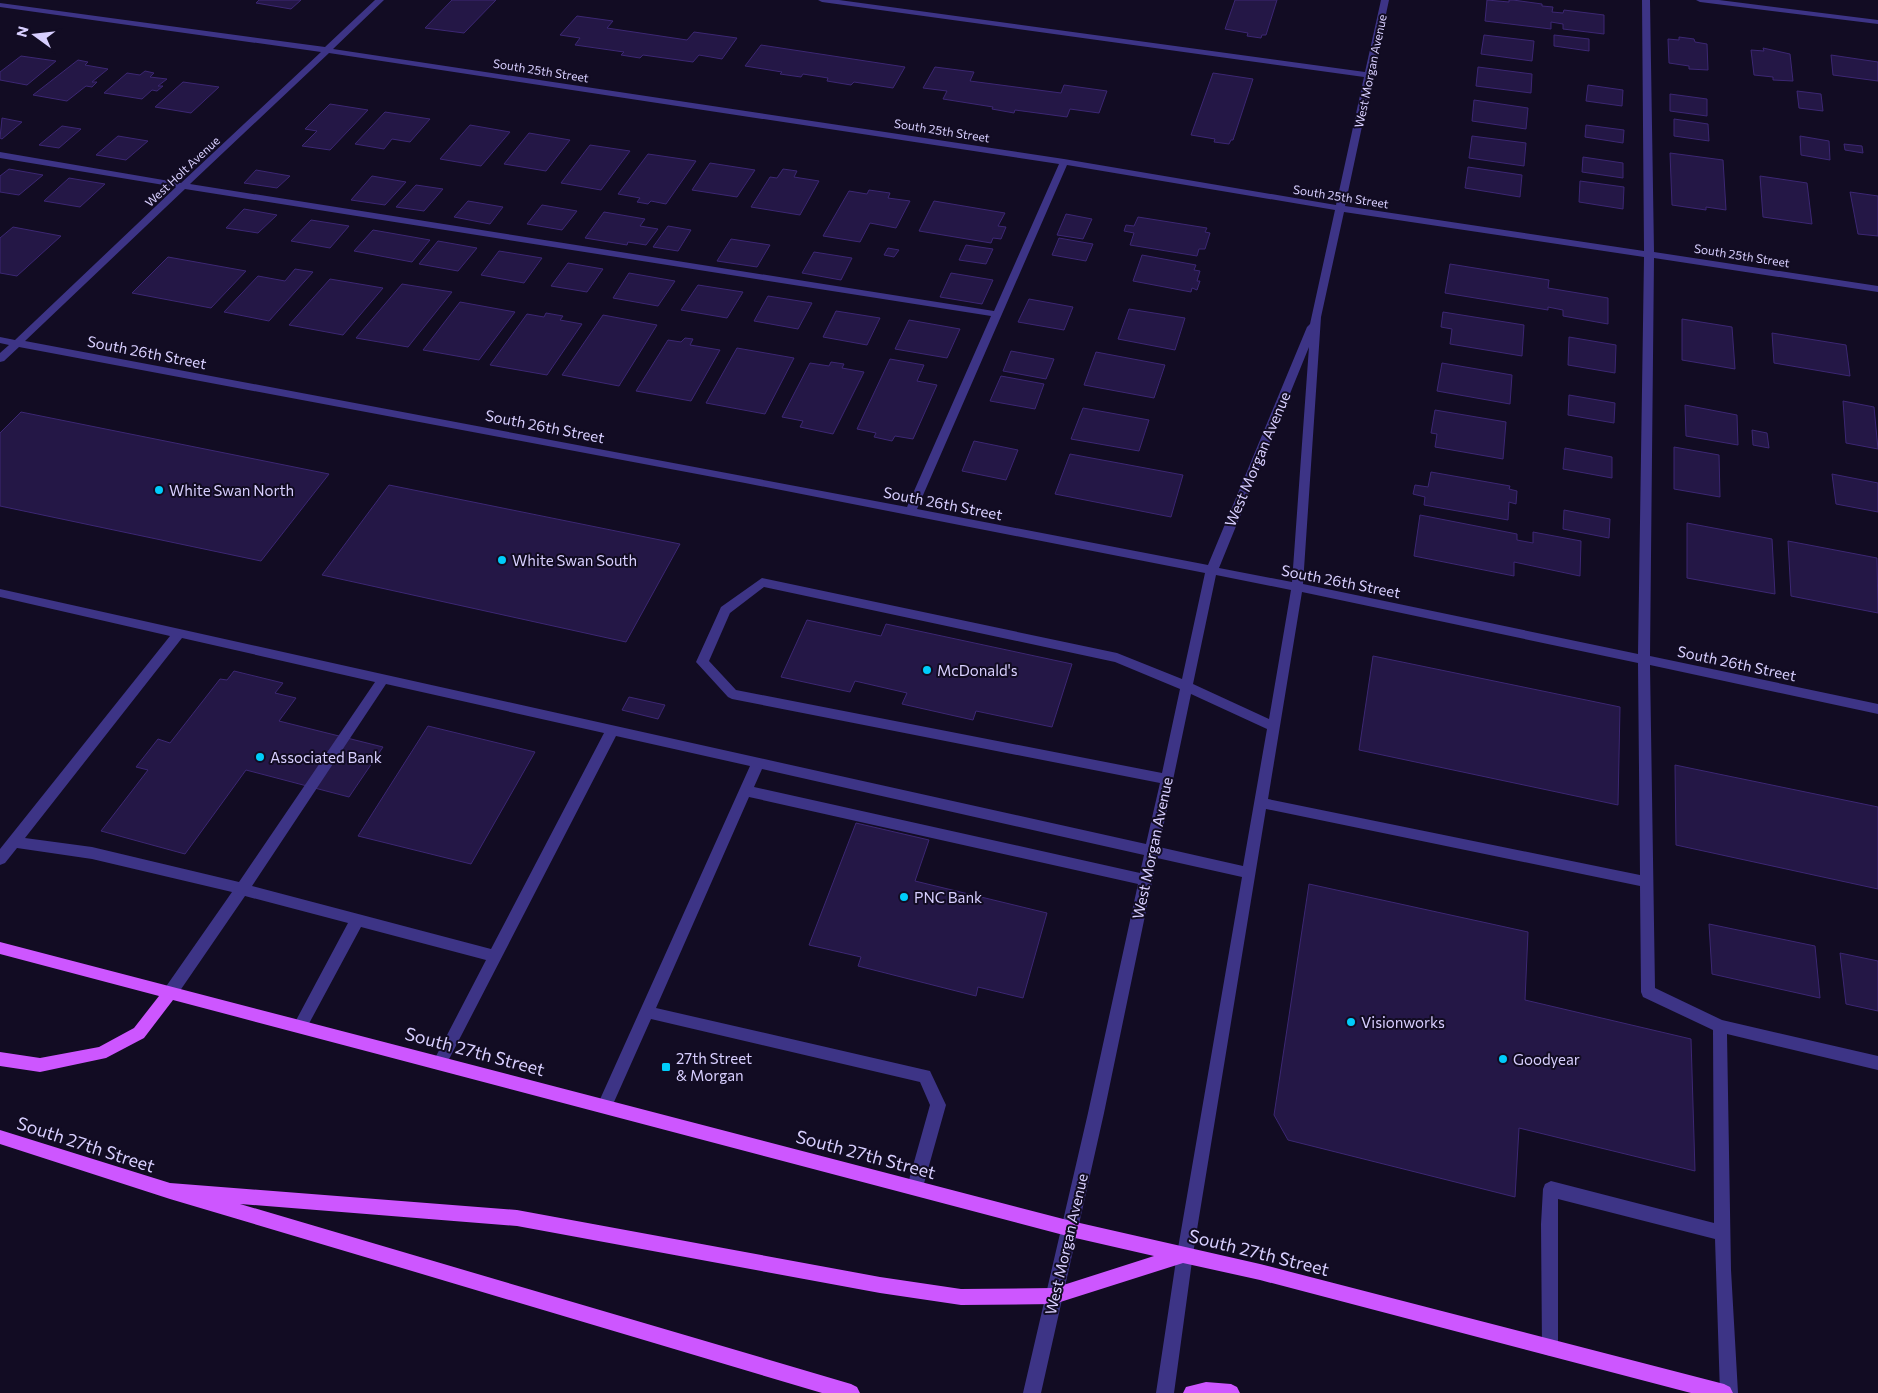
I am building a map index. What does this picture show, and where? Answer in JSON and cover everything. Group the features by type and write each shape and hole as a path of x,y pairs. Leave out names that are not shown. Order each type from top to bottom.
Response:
{"main road":[{"name":"South 27th Street","path":"0,948 1071,1229 1185,1254 1724,1393"},
{"path":"0,1059 40,1065 102,1053 139,1033 170,993"},
{"name":"South 27th Street","path":"0,1137 170,1191 851,1393"},
{"path":"170,1191 517,1218 880,1285 961,1297 1054,1296 1185,1254"},
{"path":"1192,1393 1206,1391 1231,1393"}],"street":[{"name":"West Holt Avenue","path":"0,359 380,0"},
{"path":"822,0 1369,75"},
{"name":"West Morgan Avenue","path":"1165,1393 1185,1254 1297,588 1316,318 1385,0"},
{"path":"1646,0 1649,253 1644,659 1648,992 1720,1026 1878,1063"},
{"path":"1700,0 1878,22"},
{"name":"South 25th Street","path":"0,5 327,50 1064,162 1340,208 1649,253 1878,289"},
{"path":"0,155 184,186 996,314"},
{"path":"910,512 1064,162"},
{"name":"West Morgan Avenue","path":"1032,1393 1071,1229 1088,1142 1096,1113 1211,572 1316,318"},
{"name":"South 26th Street","path":"0,340 745,479 1297,588 1878,709"},
{"path":"1167,778 732,694 702,662 725,610 762,582 1117,658 1186,686 1274,727"},
{"path":"0,593 1250,873"},
{"path":"0,859 179,633"},
{"path":"170,993 383,679"},
{"path":"440,1062 612,730"},
{"path":"606,1106 758,763"},
{"path":"745,792 861,814 949,836 1145,880"},
{"path":"1262,803 1647,882"},
{"path":"14,842 92,853 242,889 495,956"},
{"path":"300,1026 358,919"},
{"path":"647,1012 880,1064 925,1076 938,1105 914,1188"},
{"path":"1720,1026 1722,1233 1729,1393"},
{"path":"1550,1348 1549,1224 1551,1189 1722,1233"}],"building":[{"path":"259,0 301,0 291,9 256,3"},
{"path":"452,0 496,0 464,33 425,28"},
{"path":"1235,0 1277,0 1266,35 1262,35 1261,38 1247,36 1248,33 1225,29"},
{"path":"1487,0 1509,2 1509,0 1513,0 1542,4 1542,6 1553,7 1552,12 1563,13 1564,10 1604,15 1604,34 1563,29 1563,24 1551,22 1551,29 1485,21"},
{"path":"577,16 613,21 607,28 687,40 694,32 737,38 722,59 699,55 693,62 643,55 640,58 621,55 624,52 575,45 580,38 560,35"},
{"path":"1484,35 1534,41 1532,61 1481,54"},
{"path":"1554,35 1589,39 1589,51 1554,46"},
{"path":"1679,37 1694,39 1695,42 1707,44 1708,70 1689,69 1689,66 1669,63 1668,39 1679,40"},
{"path":"761,45 905,67 893,88 854,82 851,85 827,81 828,78 803,74 801,77 780,74 782,72 745,66"},
{"path":"1763,48 1790,54 1793,81 1773,80 1773,77 1754,75 1751,50 1764,51"},
{"path":"1831,55 1878,62 1878,81 1833,75"},
{"path":"21,56 56,61 27,85 0,80 0,72"},
{"path":"78,60 88,62 85,65 108,69 92,82 97,82 92,87 86,86 67,101 33,95"},
{"path":"935,67 974,72 970,81 1061,93 1064,85 1107,91 1099,113 1070,109 1067,117 1015,110 1014,113 992,109 993,107 943,99 947,91 923,88"},
{"path":"1478,67 1532,74 1531,93 1476,86"},
{"path":"145,71 154,73 150,77 167,79 158,86 163,86 157,91 152,90 142,99 104,93 127,73 140,75"},
{"path":"1213,73 1253,79 1233,140 1229,144 1214,142 1215,139 1191,135"},
{"path":"183,82 219,87 191,113 155,107"},
{"path":"1588,85 1623,90 1622,106 1586,101"},
{"path":"1797,91 1821,94 1823,111 1799,108"},
{"path":"1670,94 1707,99 1707,116 1670,111"},
{"path":"1474,100 1528,108 1526,129 1472,121"},
{"path":"330,104 368,110 330,150 302,146 317,131 305,129"},
{"path":"385,112 430,119 410,142 392,139 384,149 355,144"},
{"path":"2,118 22,122 2,139 0,138"},
{"path":"1674,119 1708,124 1709,141 1674,136"},
{"path":"470,125 510,132 481,166 440,159"},
{"path":"1586,125 1624,130 1623,143 1585,137"},
{"path":"62,126 81,129 59,148 39,145"},
{"path":"529,133 570,140 546,171 504,164"},
{"path":"118,136 148,141 126,160 96,155"},
{"path":"1472,136 1526,143 1524,166 1469,158"},
{"path":"1800,136 1829,141 1830,160 1801,155"},
{"path":"1844,144 1862,146 1863,153 1845,150"},
{"path":"590,145 630,151 601,190 561,183"},
{"path":"1670,153 1723,160 1726,210 1706,207 1706,210 1672,205"},
{"path":"648,154 696,161 666,204 651,201 648,204 637,202 640,198 618,194"},
{"path":"1583,157 1623,163 1623,178 1582,172"},
{"path":"710,163 755,170 737,197 692,190"},
{"path":"1468,167 1522,175 1520,197 1465,188"},
{"path":"9,169 43,175 19,195 0,192 0,176"},
{"path":"783,169 797,171 794,177 819,181 800,215 751,207 770,177 777,178"},
{"path":"256,170 290,176 277,188 244,183"},
{"path":"372,176 406,182 385,205 351,200"},
{"path":"1760,176 1807,183 1812,224 1763,217"},
{"path":"69,178 105,184 80,207 44,201"},
{"path":"1580,181 1624,187 1623,209 1579,202"},
{"path":"416,185 443,189 424,211 396,207"},
{"path":"869,190 890,193 888,198 910,201 896,228 870,223 860,242 823,236 849,191 867,194"},
{"path":"1850,192 1878,196 1878,236 1858,234"},
{"path":"468,201 503,207 490,224 454,217"},
{"path":"934,201 1005,213 998,226 1006,227 1001,239 993,238 991,243 919,231"},
{"path":"542,205 577,211 562,230 527,224"},
{"path":"244,209 277,215 258,233 226,228"},
{"path":"604,212 645,219 640,226 658,229 646,245 628,242 627,245 585,238"},
{"path":"1066,214 1092,219 1083,239 1057,235"},
{"path":"1138,217 1207,228 1205,232 1210,233 1205,249 1199,249 1197,256 1130,245 1134,233 1124,231 1126,225 1134,226"},
{"path":"311,220 349,226 330,248 291,241"},
{"path":"668,226 691,230 678,251 653,247"},
{"path":"13,227 61,236 17,276 0,273 0,238"},
{"path":"373,230 430,240 412,262 354,251"},
{"path":"1059,238 1093,244 1086,261 1052,255"},
{"path":"731,239 770,245 757,267 717,261"},
{"path":"438,241 477,248 458,271 419,264"},
{"path":"966,245 993,249 986,264 959,260"},
{"path":"888,248 899,250 894,257 884,255"},
{"path":"499,251 542,258 524,283 481,275"},
{"path":"814,252 852,258 841,280 802,273"},
{"path":"1142,255 1196,265 1194,270 1200,271 1197,281 1200,281 1197,290 1192,288 1191,292 1133,281"},
{"path":"168,257 246,271 211,308 132,293"},
{"path":"568,263 603,269 587,292 551,286"},
{"path":"1450,264 1549,280 1548,288 1608,298 1608,324 1563,316 1563,310 1548,307 1548,310 1445,293"},
{"path":"295,269 313,272 269,321 224,312 258,276 285,281"},
{"path":"629,273 675,281 658,306 613,298"},
{"path":"951,273 993,280 982,304 940,297"},
{"path":"330,279 383,288 343,335 289,325"},
{"path":"402,284 452,292 408,347 356,338"},
{"path":"698,285 743,292 727,318 681,310"},
{"path":"768,296 812,303 798,329 754,321"},
{"path":"1029,299 1073,307 1064,330 1018,322"},
{"path":"460,302 515,312 479,360 423,350"},
{"path":"1129,309 1185,318 1175,350 1118,339"},
{"path":"836,311 880,318 867,345 823,337"},
{"path":"1443,312 1524,325 1522,356 1450,344 1452,329 1441,327"},
{"path":"546,313 563,316 560,320 582,324 547,375 490,365 527,314 544,317"},
{"path":"603,315 657,325 619,386 562,375"},
{"path":"1682,319 1732,327 1735,369 1682,360"},
{"path":"909,320 960,329 947,358 895,349"},
{"path":"1772,333 1846,345 1850,376 1774,363"},
{"path":"1569,337 1616,345 1615,373 1568,365"},
{"path":"685,338 693,339 690,345 720,350 691,401 636,391 668,340 681,342"},
{"path":"737,348 794,358 765,414 706,403"},
{"path":"1011,351 1054,359 1046,379 1003,371"},
{"path":"1096,352 1165,365 1154,398 1084,385"},
{"path":"890,359 924,365 917,381 937,385 913,439 895,436 892,441 874,437 876,433 857,429"},
{"path":"831,362 844,364 842,368 864,372 833,434 800,427 803,421 782,417 810,363 829,366"},
{"path":"1442,363 1512,375 1510,404 1437,391"},
{"path":"1001,376 1044,384 1035,409 990,401"},
{"path":"1569,395 1615,403 1614,423 1568,415"},
{"path":"1843,401 1874,407 1878,449 1846,443"},
{"path":"1685,405 1737,415 1738,445 1686,436"},
{"path":"1083,408 1149,420 1139,451 1071,439"},
{"path":"1435,410 1506,422 1503,459 1435,447 1437,434 1431,433"},
{"name":"White Swan North","path":"21,412 329,474 261,561 0,506 0,433"},
{"path":"1752,430 1767,433 1769,448 1753,445"},
{"path":"974,441 1018,450 1006,480 962,471"},
{"path":"1674,447 1719,455 1720,497 1674,489"},
{"path":"1565,448 1612,457 1612,478 1563,469"},
{"path":"1070,454 1183,475 1171,517 1055,494"},
{"path":"1431,472 1510,486 1509,489 1517,491 1516,504 1509,502 1508,520 1424,505 1425,497 1413,494 1415,485 1428,487"},
{"path":"1832,474 1878,483 1878,512 1836,504"},
{"name":"White Swan South","path":"389,485 680,544 626,642 322,575"},
{"path":"1564,510 1610,519 1609,538 1563,529"},
{"path":"1420,515 1517,534 1517,540 1533,543 1533,532 1581,541 1580,576 1514,562 1514,576 1414,556"},
{"path":"1687,523 1772,539 1775,594 1687,578"},
{"path":"1788,541 1877,558 1878,613 1791,596"},
{"name":"McDonald's","path":"807,620 881,636 886,624 1072,664 1052,727 976,711 973,720 902,704 907,693 855,681 850,692 781,677"},
{"path":"1373,656 1620,707 1618,805 1359,750"},
{"name":"Associated Bank","path":"234,671 283,683 275,693 296,698 279,721 383,747 349,797 246,770 185,854 101,831 148,770 136,767 158,739 170,743 220,679 227,680"},
{"path":"629,697 665,705 658,719 622,710"},
{"path":"428,726 535,752 471,864 358,836"},
{"path":"1675,765 1878,807 1878,889 1676,845"},
{"name":"PNC Bank","path":"856,823 929,840 915,881 1047,913 1023,998 978,987 976,996 858,966 861,957 809,945"},
{"path":"1309,884 1528,932 1525,1000 1691,1039 1695,1171 1519,1128 1515,1197 1288,1140 1274,1115"},
{"path":"1709,924 1815,946 1820,998 1712,974"},
{"path":"1840,953 1878,961 1878,1011 1846,1004"}],"place":[{"name":"White Swan North","path":"159,490"},
{"name":"White Swan South","path":"502,560"},
{"name":"McDonald's","path":"927,670"},
{"name":"Associated Bank","path":"260,757"},
{"name":"PNC Bank","path":"904,897"},
{"name":"Visionworks","path":"1351,1022"},
{"name":"Goodyear","path":"1503,1059"},
{"name":"27th Street & Morgan","path":"666,1067"}]}
